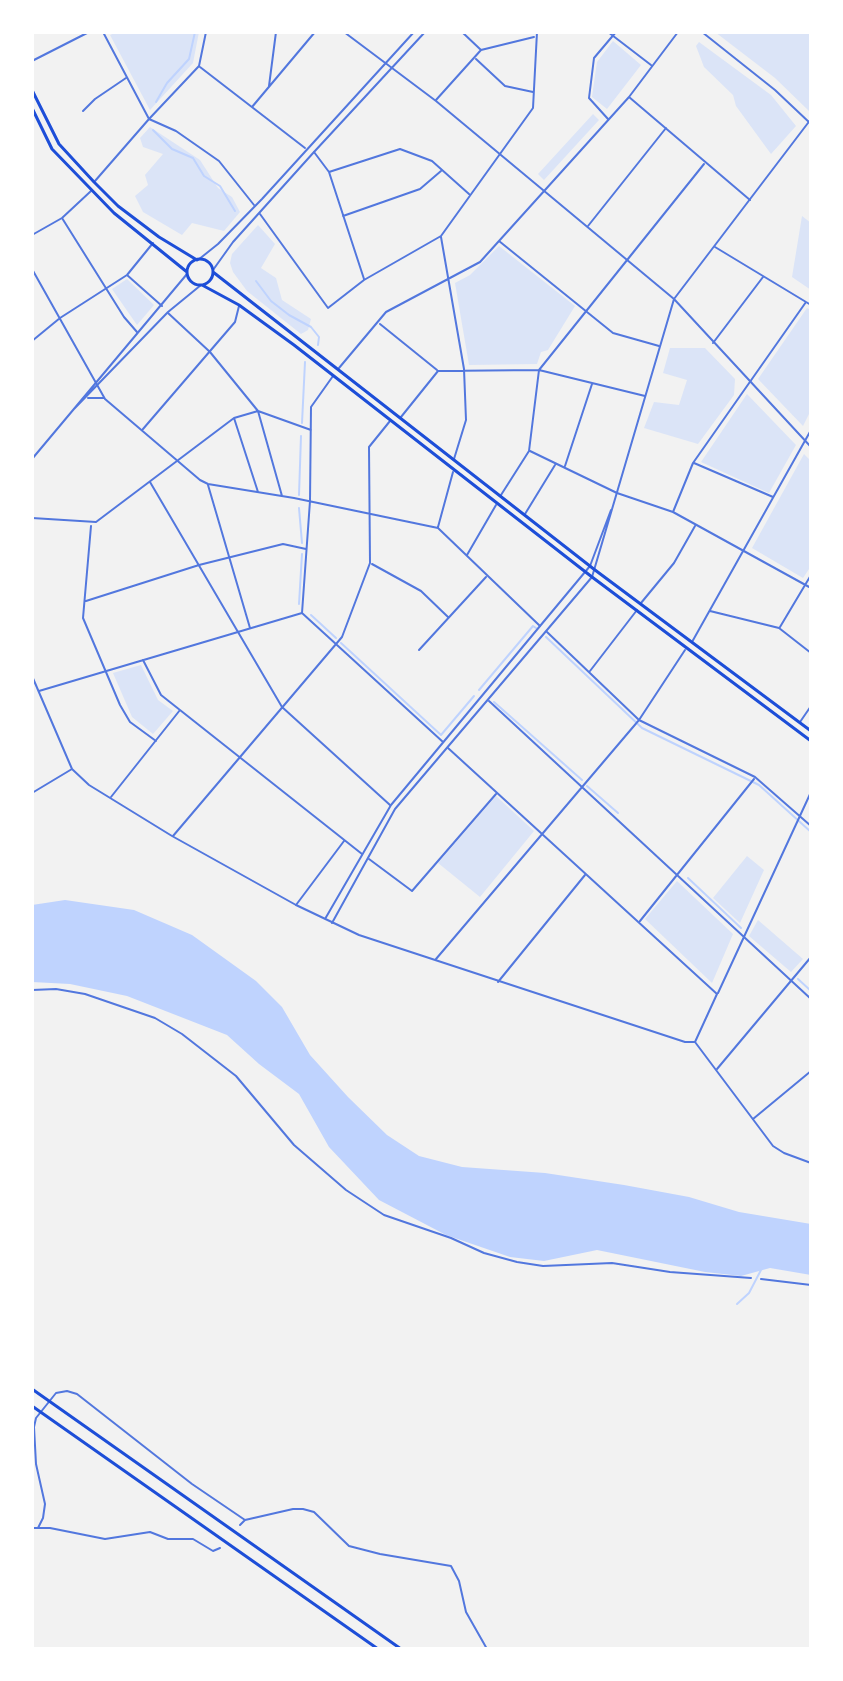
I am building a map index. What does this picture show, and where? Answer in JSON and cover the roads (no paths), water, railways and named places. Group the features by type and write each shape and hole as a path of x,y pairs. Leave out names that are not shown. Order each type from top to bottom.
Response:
{"main road":[{"path":"32,90 59,144 118,206 159,237 198,260 209,263 213,271 595,570 811,731"},
{"path":"32,108 52,149 114,213 187,273 193,283 239,305 811,741"},
{"path":"187,273 190,264 198,260"},
{"path":"202,285 209,282 213,271"},
{"path":"32,1389 401,1649"},
{"path":"33,1406 378,1649"}],"street":[{"path":"32,61 89,32"},
{"path":"103,32 149,119 176,131 219,161 255,206"},
{"path":"94,182 199,66 206,32"},
{"path":"269,88 276,32"},
{"path":"252,107 315,32"},
{"path":"344,32 436,101 674,299 811,447"},
{"path":"198,260 255,206 414,32"},
{"path":"213,271 259,213 425,32"},
{"path":"462,32 481,50"},
{"path":"259,213 328,308 364,280 441,236 533,108 537,32"},
{"path":"608,32 652,66"},
{"path":"608,120 589,98 594,58 616,32"},
{"path":"338,369 386,312 480,262 629,97 678,32"},
{"path":"325,920 391,805 590,566 617,493 674,299 810,122 702,32"},
{"path":"436,101 481,50 535,37"},
{"path":"475,58 505,86 534,92"},
{"path":"199,66 306,149"},
{"path":"83,111 127,77"},
{"path":"629,97 750,200"},
{"path":"32,124 38,121"},
{"path":"587,227 666,128"},
{"path":"329,172 400,149 432,161 470,194"},
{"path":"314,152 329,172 364,280"},
{"path":"500,496 529,451 539,370 705,163"},
{"path":"342,216 420,189 442,171"},
{"path":"32,235 62,218 91,191"},
{"path":"62,218 124,317 138,333"},
{"path":"441,236 464,369 466,420 454,460"},
{"path":"499,241 613,333 660,346"},
{"path":"32,341 60,318 127,275 153,243"},
{"path":"714,247 811,305"},
{"path":"32,271 105,399 208,484 310,501 438,528 639,720 755,777 811,826"},
{"path":"32,459 187,273"},
{"path":"127,275 162,306"},
{"path":"713,343 763,277"},
{"path":"69,414 99,387 168,312 202,285"},
{"path":"673,512 693,463 806,302"},
{"path":"142,430 235,322 239,305"},
{"path":"168,312 210,352 258,411 283,497"},
{"path":"378,322 438,371 539,370 645,396"},
{"path":"400,418 438,371"},
{"path":"302,613 310,501 311,407 333,375"},
{"path":"565,467 592,384"},
{"path":"88,398 105,399"},
{"path":"32,518 91,524 234,418 258,411 312,431"},
{"path":"234,418 259,493"},
{"path":"172,836 342,637 370,563 369,447 391,420"},
{"path":"692,642 811,430"},
{"path":"529,451 617,493 673,512 811,588"},
{"path":"693,463 773,498"},
{"path":"524,514 555,464"},
{"path":"438,528 454,470"},
{"path":"150,482 282,707 395,809"},
{"path":"208,484 250,628"},
{"path":"466,556 498,502"},
{"path":"332,923 395,809 592,577 613,505"},
{"path":"91,524 83,618 104,671 130,722 156,741"},
{"path":"640,604 674,563 696,524"},
{"path":"85,601 199,565 283,544 307,549"},
{"path":"370,563 421,591 449,618"},
{"path":"419,650 487,575"},
{"path":"779,628 811,575"},
{"path":"589,672 637,610"},
{"path":"709,610 779,628 811,653"},
{"path":"38,691 302,613"},
{"path":"302,613 444,742"},
{"path":"436,960 639,720 686,647"},
{"path":"142,659 161,695 362,854"},
{"path":"32,676 72,769 89,785 172,836 296,905 332,923 498,982 685,1042 695,1042"},
{"path":"487,700 811,999"},
{"path":"799,722 811,706"},
{"path":"111,797 180,710"},
{"path":"447,747 717,994"},
{"path":"32,793 72,769"},
{"path":"639,922 755,777"},
{"path":"695,1042 811,792"},
{"path":"367,858 412,891 496,793"},
{"path":"296,905 344,840"},
{"path":"498,982 586,874"},
{"path":"716,1070 811,957"},
{"path":"32,990 56,989 85,994 155,1018 182,1034 236,1076 294,1145 346,1190 384,1215 484,1253 517,1262 543,1266 612,1263 670,1272 751,1278"},
{"path":"695,1042 773,1146 811,1163"},
{"path":"752,1120 811,1071"},
{"path":"761,1279 811,1285"},
{"path":"38,1528 45,1504 36,1464 34,1427 36,1418 56,1393 67,1391 77,1394 192,1484 245,1520"},
{"path":"240,1525 245,1520 303,1509 323,1519 349,1546 451,1566 459,1581 466,1612 487,1649"},
{"path":"32,1528 105,1539 150,1532 168,1539 193,1539 213,1551 220,1548"}],"water":[{"path":"65,900 134,910 192,935 256,981 282,1007 310,1055 348,1097 387,1135 419,1156 462,1167 545,1173 624,1185 689,1197 739,1212 811,1224 811,1275 770,1268 741,1276 705,1272 597,1250 544,1261 510,1257 446,1235 379,1200 329,1147 299,1094 227,1035 127,996 70,984 32,982 32,905"}],"waterway":[{"path":"156,102 167,83 189,59 195,32"},
{"path":"153,130 172,149 193,158 204,176 220,186 235,211"},
{"path":"256,281 271,301 311,327 319,337 318,345"},
{"path":"302,423 305,362"},
{"path":"299,495 301,436"},
{"path":"299,508 302,543"},
{"path":"299,604 302,554"},
{"path":"311,615 336,638"},
{"path":"479,690 533,626 536,628"},
{"path":"546,637 642,728 759,785 811,832"},
{"path":"341,643 441,735 474,696"},
{"path":"494,702 582,780"},
{"path":"587,786 618,813"},
{"path":"688,878 741,928"},
{"path":"798,979 811,991"},
{"path":"737,1304 749,1293 761,1270"}]}
